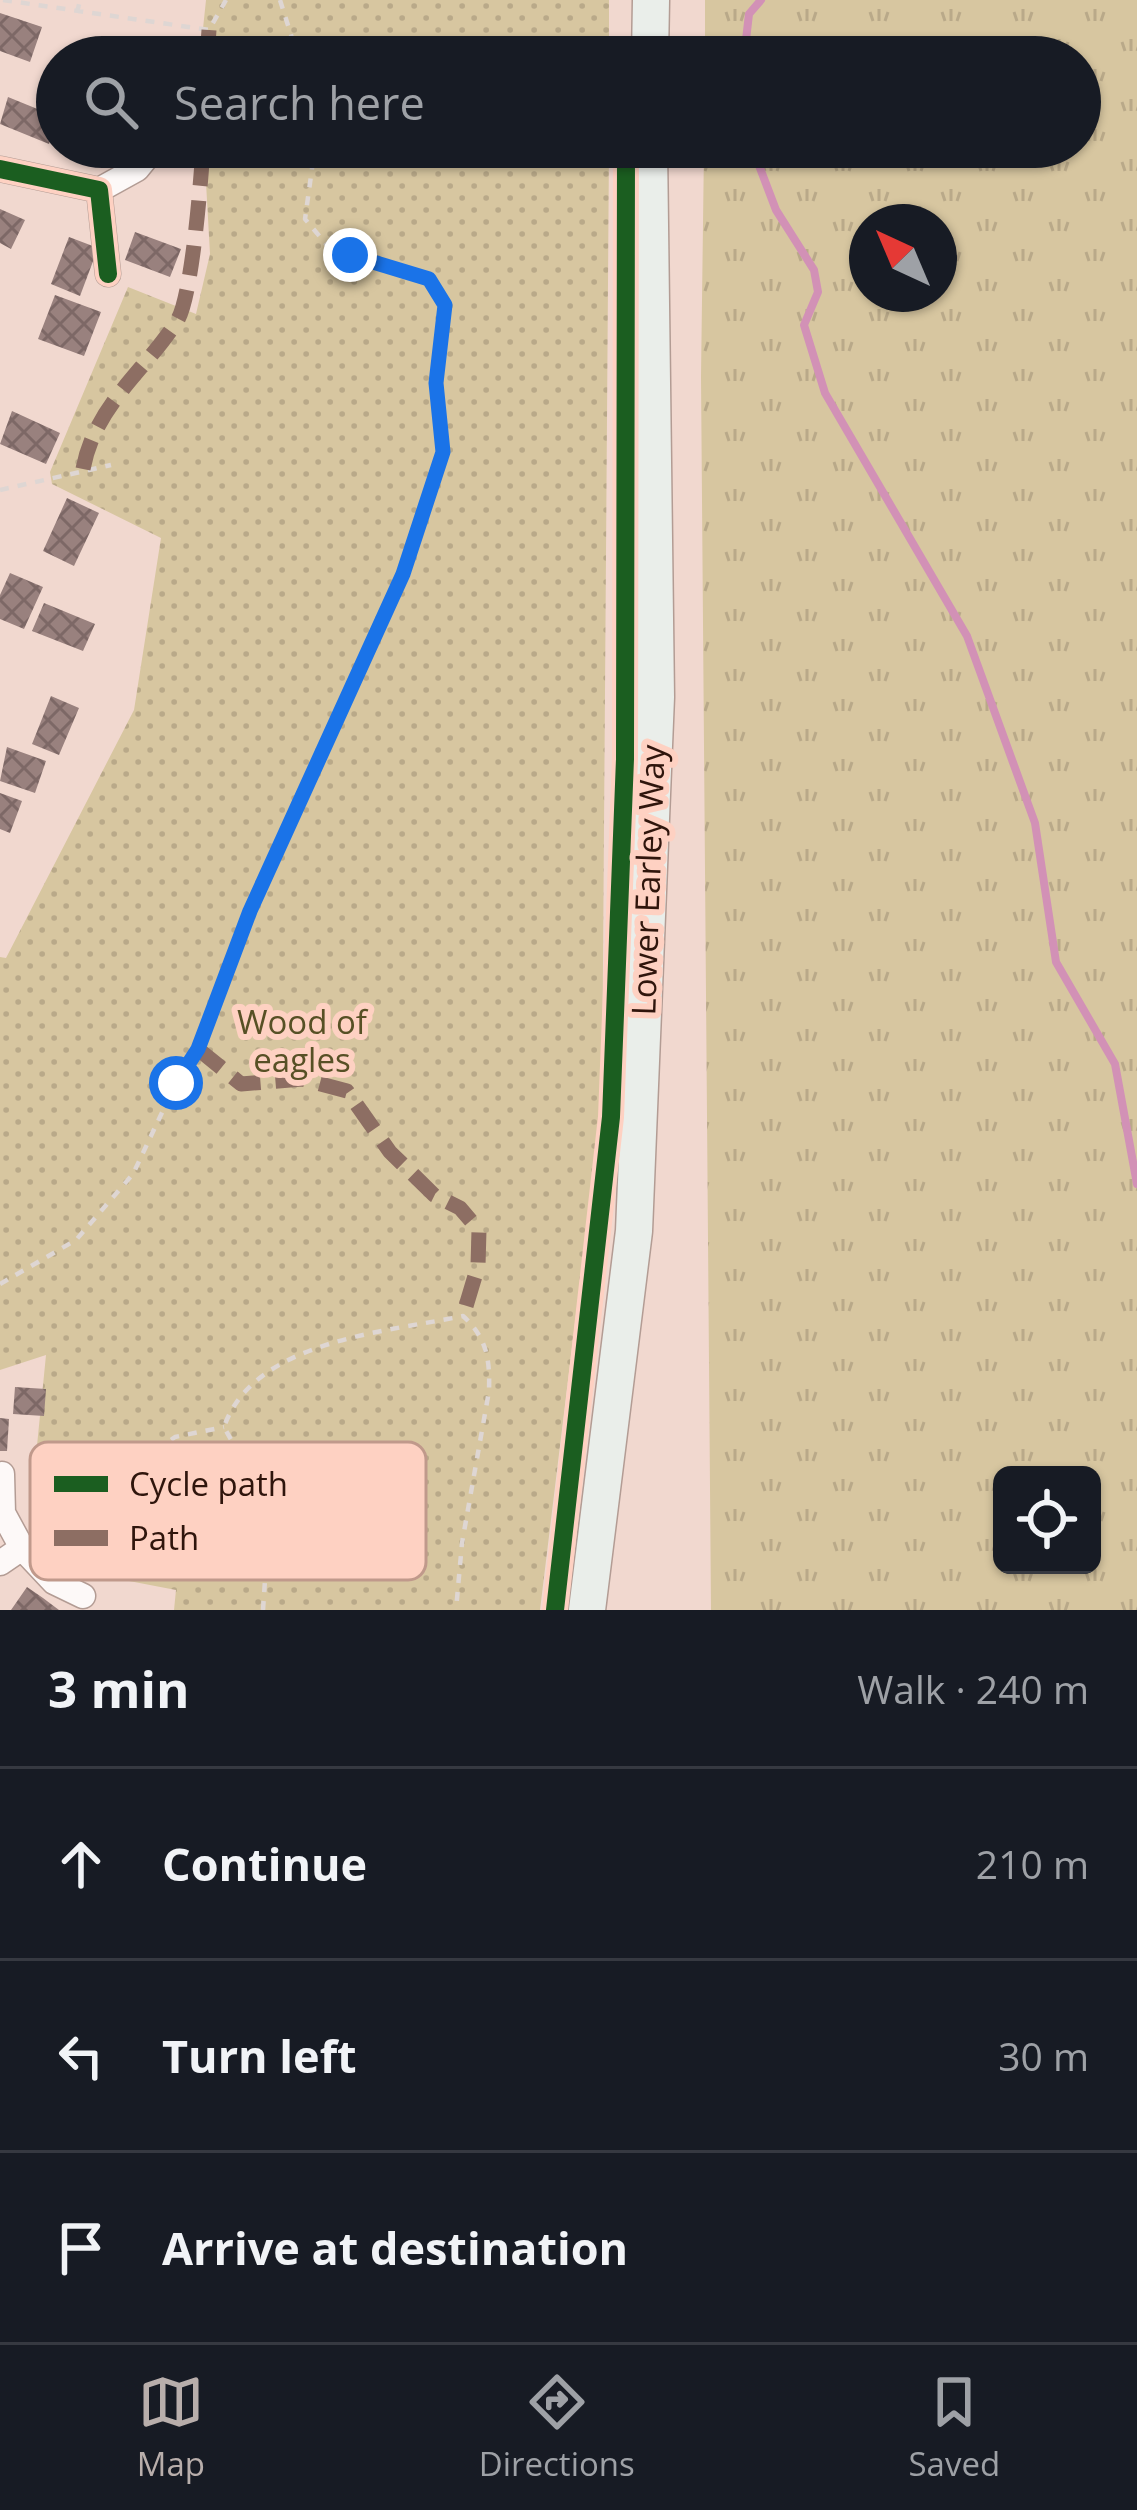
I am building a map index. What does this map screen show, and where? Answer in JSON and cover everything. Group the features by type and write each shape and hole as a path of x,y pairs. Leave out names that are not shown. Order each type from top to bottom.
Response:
{"main road":[{"path":"650,36 651,0"},
{"name":"Lower Earley Way","path":"587,1610 636,1185 656,697 649,168"}],"street":[{"path":"0,169 99,190 138,168"},
{"path":"99,190 109,274"},
{"path":"2,1474 4,1513 30,1556"},
{"path":"0,1563 22,1548"},
{"path":"52,1580 83,1596"}],"path":[{"path":"3,0 209,30 226,0"},
{"path":"77,13 80,0"},
{"path":"280,0 291,36"},
{"path":"2,1282 76,1240 133,1174 176,1083 198,1049 250,911 403,574 443,452 436,383 445,305 429,279 327,245 305,219 312,168"},
{"path":"0,490 112,465"},
{"path":"232,1442 224,1427 229,1412 248,1390 292,1358 345,1338 463,1316 478,1330 489,1367 489,1391 462,1543 456,1610"},
{"path":"169,1442 224,1427"},
{"path":"22,1548 30,1542"},
{"path":"263,1610 265,1580"}],"green space":[{"path":"206,0 609,0 609,36 202,36"},
{"path":"705,0 1137,0 1137,1610 711,1610 701,377 704,168 1101,168 1101,36 705,36"},
{"name":"Wood of eagles","path":"205,168 609,168 602,1101 540,1610 174,1610 176,1590 124,1580 426,1580 426,1442 37,1442 46,1355 0,1370 0,957 6,958 134,710 161,538 52,484 50,472 128,287 196,314 210,254"}],"building":[{"path":"0,13 42,27 30,62 0,51"},
{"path":"8,97 36,108 36,139 0,124"},
{"path":"0,209 25,220 11,249 0,243"},
{"path":"135,232 181,249 170,277 125,260"},
{"path":"69,237 98,248 80,296 51,284"},
{"path":"55,295 101,312 84,356 38,339"},
{"path":"12,411 60,433 46,464 0,444"},
{"path":"67,498 99,513 74,566 43,551"},
{"path":"10,573 43,587 24,629 0,619 0,595"},
{"path":"44,603 95,624 83,651 32,631"},
{"path":"51,696 79,708 59,755 32,744"},
{"path":"7,747 46,761 35,793 0,781"},
{"path":"0,793 22,801 10,833 0,829"},
{"path":"15,1387 46,1389 44,1416 13,1414"},
{"path":"0,1418 9,1419 7,1451 0,1451"},
{"path":"27,1587 43,1598 59,1610 11,1610"}],"waterway":[{"path":"746,36 749,14 761,0"},
{"path":"760,168 776,210 814,270 818,292 804,325 825,393 967,636 1035,823 1056,962 1115,1064 1137,1184"}],"marked path":[{"path":"209,30 209,36"},
{"path":"83,469 89,446 110,407 177,321 187,289 201,168"},
{"path":"198,1049 241,1084 302,1079 347,1091 390,1152 434,1195 460,1208 479,1230 478,1266 463,1316"}],"cycle path":[{"path":"555,1610 611,1117 625,759 626,168"},
{"path":"0,169 99,190 108,274"}],"route":[{"path":"176,1083 198,1049 250,911 403,574 443,452 436,383 445,305 429,279 350,255"}]}
